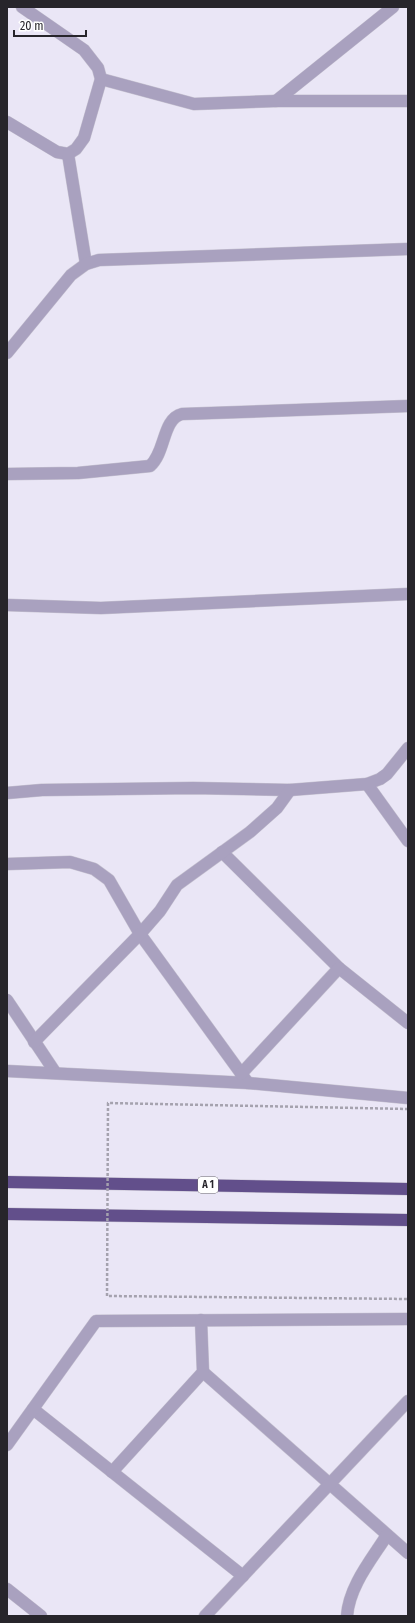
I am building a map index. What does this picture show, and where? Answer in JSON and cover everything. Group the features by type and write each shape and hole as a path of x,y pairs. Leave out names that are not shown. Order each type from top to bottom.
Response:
{"highway":[{"name":"A 1","path":"7,1182 408,1189"},
{"path":"7,1214 408,1220"}],"street":[{"path":"7,122 57,152 68,154 76,149 84,138 101,79 98,68 84,50 22,7"},
{"path":"276,101 393,7"},
{"path":"101,79 194,104 276,101 408,101"},
{"path":"68,154 86,264"},
{"path":"7,353 71,275 86,264 99,260 408,249"},
{"path":"7,474 78,473 150,466 157,460 170,421 175,415 408,406"},
{"path":"7,605 101,608 408,594"},
{"path":"7,793 42,790 193,788 290,790 367,784 380,779 387,774 408,748"},
{"path":"367,784 408,841"},
{"path":"34,1042 140,934 160,911 177,884 250,832 277,808 290,790"},
{"path":"222,852 339,968 408,1023"},
{"path":"7,864 70,862 94,869 109,880 140,934 244,1078"},
{"path":"244,1078 339,968"},
{"path":"7,1000 55,1072"},
{"path":"7,1070 244,1078 408,1098"},
{"path":"7,1444 96,1321 408,1318"},
{"path":"112,1472 203,1372 201,1320"},
{"path":"203,1372 408,1553"},
{"path":"205,1616 408,1401"},
{"path":"33,1409 242,1576"},
{"path":"347,1616 348,1606 358,1582 387,1535"},
{"path":"7,1589 41,1616"}],"path":[{"path":"408,1109 108,1103 107,1296 408,1299"}]}
